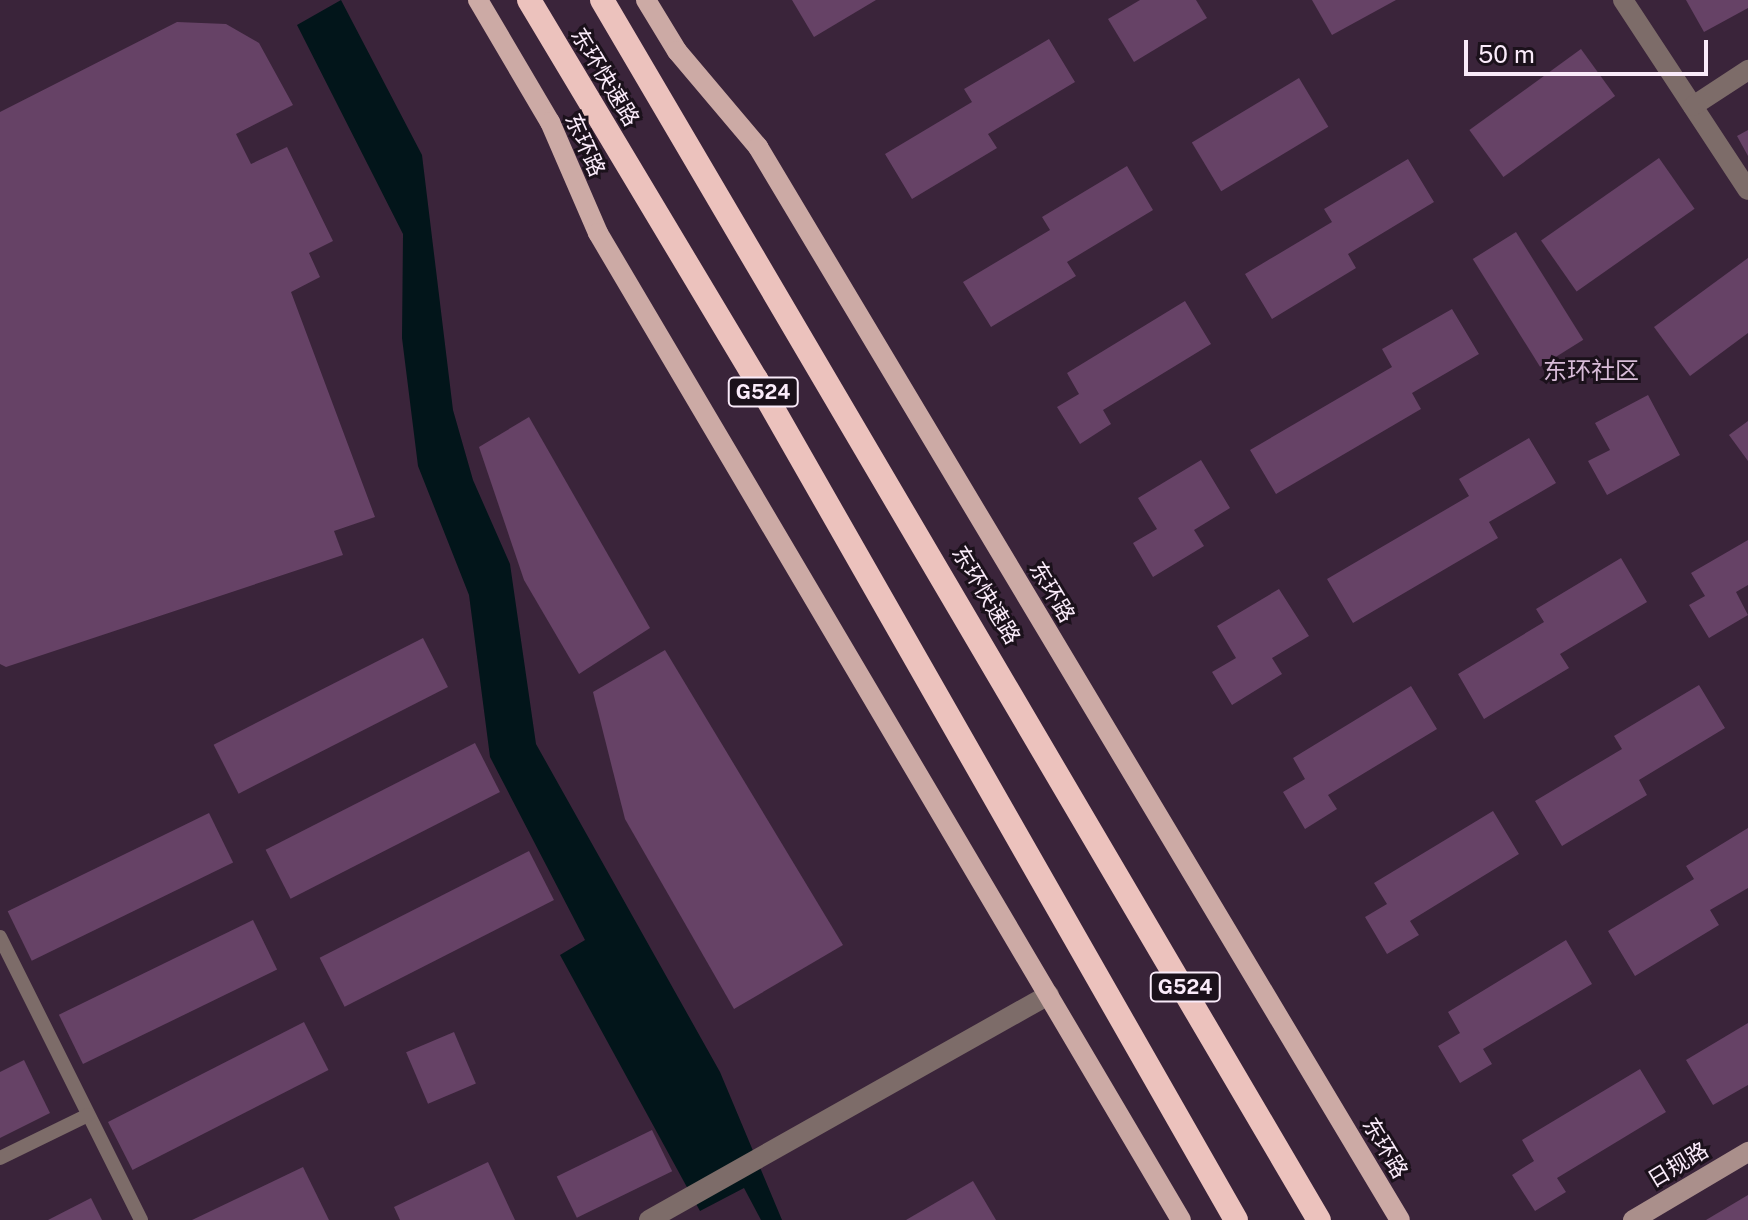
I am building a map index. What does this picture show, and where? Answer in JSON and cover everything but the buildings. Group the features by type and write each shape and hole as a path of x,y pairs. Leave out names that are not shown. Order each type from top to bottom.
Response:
{"highway":[{"name":"东环快速路","path":"529,0 1236,1220"},
{"name":"东环快速路","path":"602,0 1050,754 1319,1220"}],"main road":[{"name":"东环路","path":"478,0 550,122 598,233 1181,1220"},
{"name":"东环路","path":"646,0 677,51 758,147 1400,1220"}],"street":[{"path":"1623,0 1748,190"},
{"path":"1693,106 1748,70"},
{"path":"649,1220 1049,995"},
{"name":"日规路","path":"1633,1220 1748,1152"}],"lane":[{"path":"0,937 141,1220"},
{"path":"0,1158 88,1115"}],"shaded area":[{"path":"341,0 422,155 453,410 473,480 510,564 536,744 720,1072 782,1220 761,1220 744,1188 700,1211 560,955 585,940 490,757 469,595 418,466 402,338 403,234 297,25"}],"district":[{"name":"东环社区","path":"1591,371"}]}
